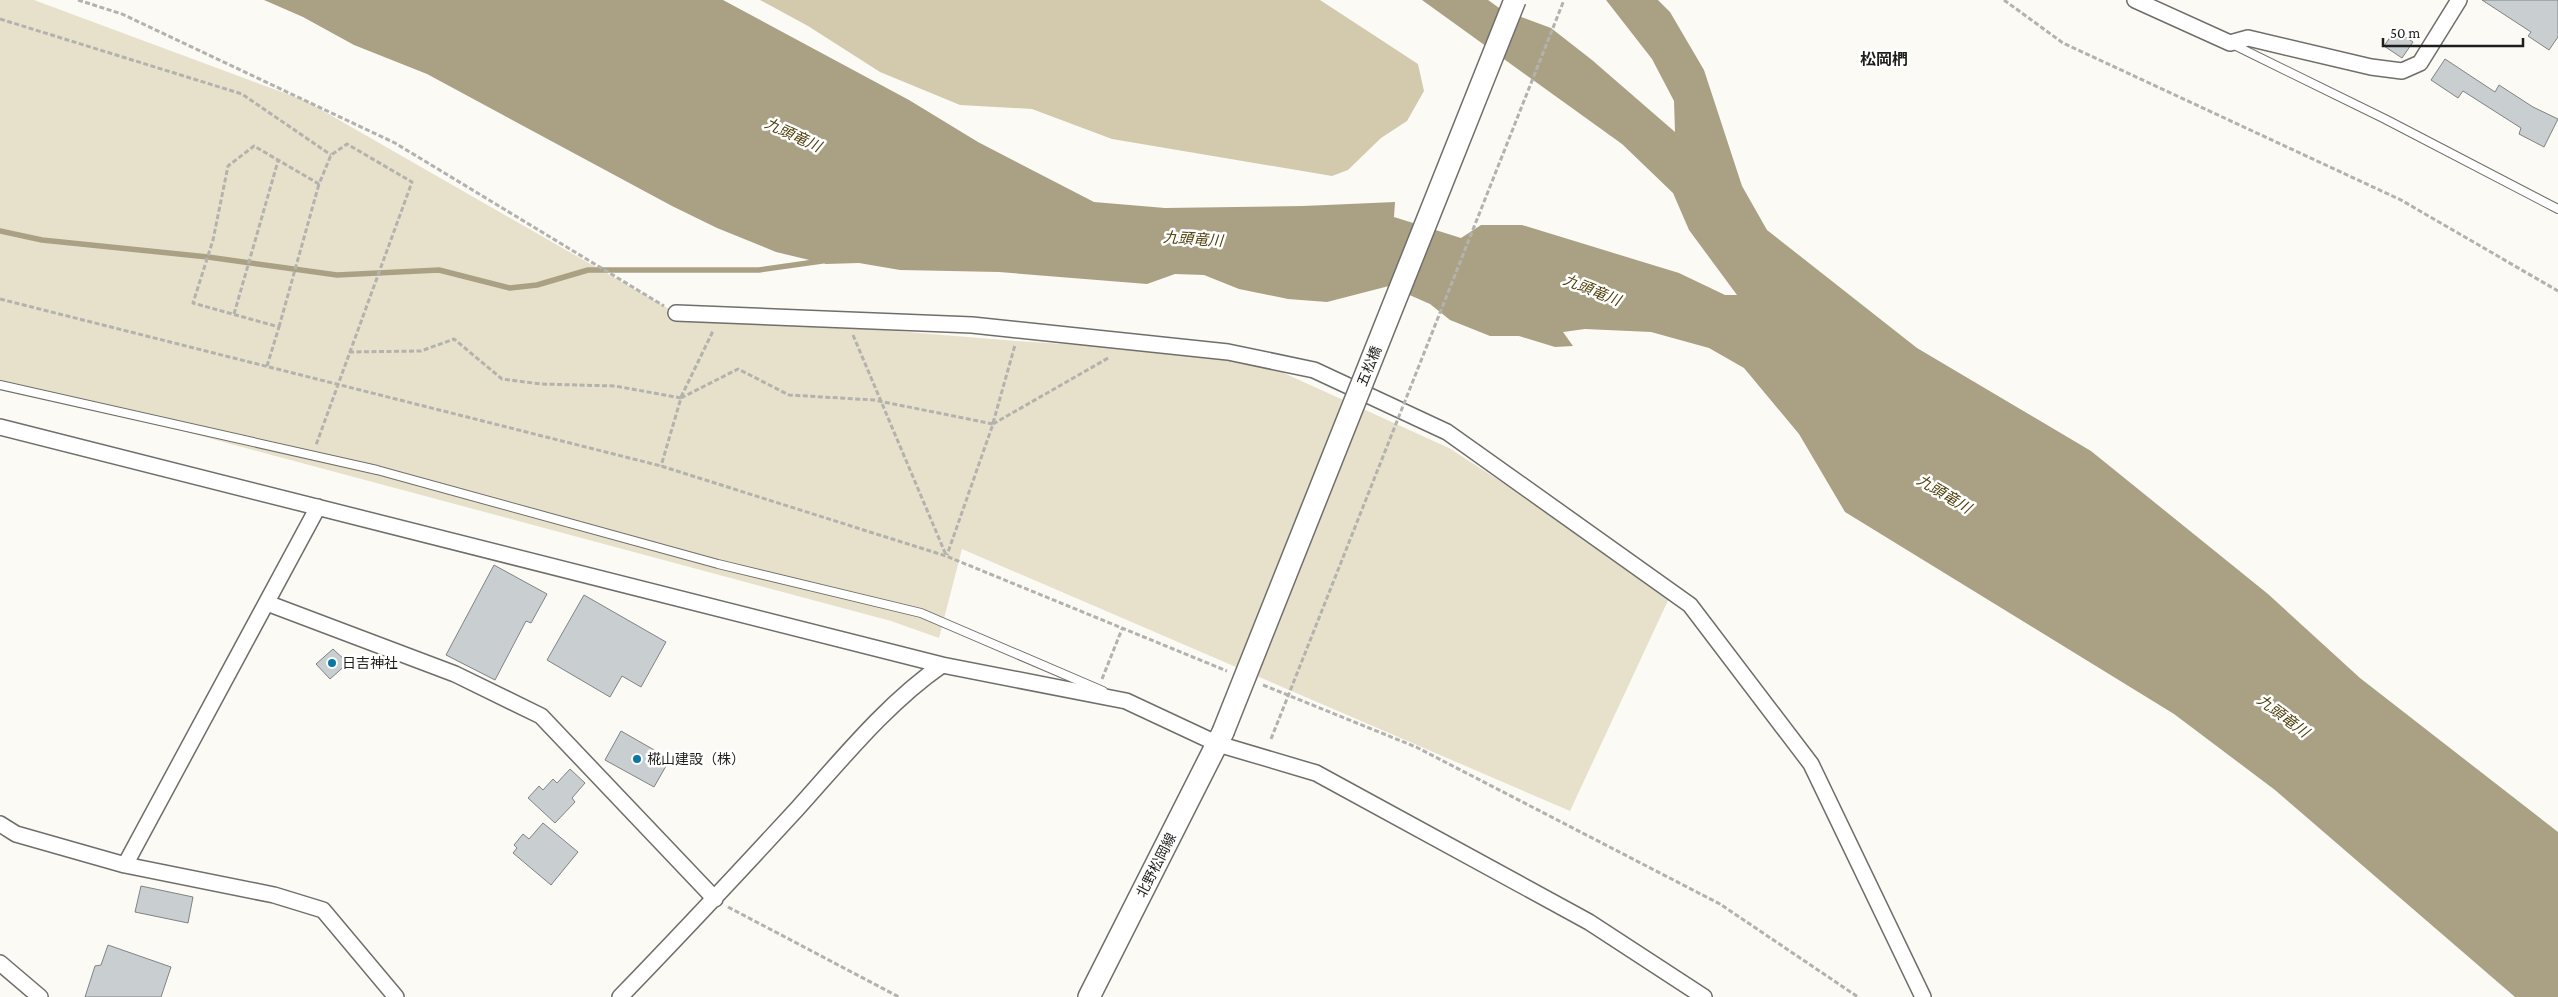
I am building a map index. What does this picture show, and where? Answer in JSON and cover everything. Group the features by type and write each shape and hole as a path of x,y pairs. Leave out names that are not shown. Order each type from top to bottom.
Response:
{"main road":[{"name":"五松橋","path":"1221,738 1515,0"},
{"name":"北野松岡線","path":"1089,997 1221,738"}],"street":[{"path":"2135,0 2230,43 2248,38 2371,67 2402,71 2420,63 2459,0"},
{"path":"676,313 972,325 1228,352 1314,370 1446,432 1690,605 1811,764 1924,997"},
{"path":"0,427 942,665 1126,701 1316,772 1589,922 1704,997"},
{"path":"125,865 318,507"},
{"path":"267,603 455,674 541,716 714,899"},
{"path":"620,997 916,683 942,665"},
{"path":"0,824 16,834 125,865 274,895 323,910 396,997"},
{"path":"0,963 40,997"}],"lane":[{"path":"2230,43 2385,119 2558,209"},
{"path":"0,385 386,472 718,564 921,613 1126,701"}],"path":[{"path":"78,0 122,14 395,143 676,313"},
{"path":"1271,739 1564,0"},
{"path":"2004,0 2063,43 2401,200 2558,291"},
{"path":"0,20 242,94 332,155"},
{"path":"267,366 319,184 332,155 347,144 412,182 312,455"},
{"path":"279,327 193,303 213,240 228,166 254,146 319,184"},
{"path":"234,314 278,160"},
{"path":"0,299 661,466 946,556 1232,673"},
{"path":"661,466 681,398 721,315"},
{"path":"846,320 946,556"},
{"path":"946,556 993,424 1019,330"},
{"path":"350,352 421,351 454,339 502,378 541,384 615,386 681,398 738,369 789,395 874,400 993,424 1136,342"},
{"path":"1098,689 1122,629"},
{"path":"1260,684 1416,746 1720,904 1858,997"},
{"path":"714,899 899,997"}],"shaded area":[{"path":"0,0 34,0 306,101 676,313 1016,341 1244,355 1449,448 1672,592 1570,811 962,549 939,638 891,621 0,382"},
{"path":"760,0 1320,0 1418,64 1424,91 1407,121 1381,138 1348,170 1332,176 1112,139 1032,109 960,105 880,72 808,26"}],"water":[{"name":"九頭竜川","path":"264,0 723,0 909,100 978,142 1094,202 1165,208 1303,206 1395,202 1394,217 1461,238 1481,225 1522,225 1679,273 1725,295 1737,295 1689,230 1673,193 1622,144 1422,0 1488,0 1502,10 1551,28 1592,60 1675,132 1674,101 1652,59 1606,0 1658,0 1670,12 1704,70 1742,186 1767,230 1917,348 2091,451 2268,594 2360,678 2558,832 2558,997 2515,997 2275,790 2174,714 1845,512 1799,434 1744,368 1709,348 1651,332 1585,329 1563,332 1573,346 1555,347 1519,336 1490,336 1450,320 1430,304 1389,286 1327,302 1288,299 1239,289 1204,275 1175,274 1147,284 999,272 900,270 859,263 826,264 776,252 717,228 672,206 427,74 354,45 303,17"}],"building":[{"path":"2482,0 2558,0 2558,37 2549,50 2528,36 2531,32"},
{"path":"2395,30 2413,42 2402,58 2384,46"},
{"path":"2445,59 2495,92 2499,85 2533,107 2558,119 2544,147 2519,134 2521,128 2463,91 2458,98 2431,80"},
{"path":"494,565 547,594 531,623 526,621 495,680 446,655"},
{"path":"584,595 666,642 641,687 622,676 610,697 547,660"},
{"path":"333,649 348,663 330,679 316,664"},
{"name":"椛山建設（株）","path":"621,731 670,759 654,787 605,760"},
{"path":"570,769 585,783 572,798 575,802 555,823 528,798 539,786 543,790 553,779 557,783"},
{"path":"543,823 578,852 551,885 513,853 517,848 514,845 523,834 529,839"},
{"path":"141,886 193,897 188,923 135,912"},
{"path":"108,945 171,967 161,997 85,997 95,966 101,965"}],"waterway":[{"path":"0,231 42,240 208,257 337,275 439,270 510,288 537,285 588,270 759,270 822,261"}],"place":[{"name":"日吉神社","path":"332,663"},
{"name":"椛山建設（株）","path":"637,759"}],"district":[{"name":"松岡椚","path":"1884,59"}]}
